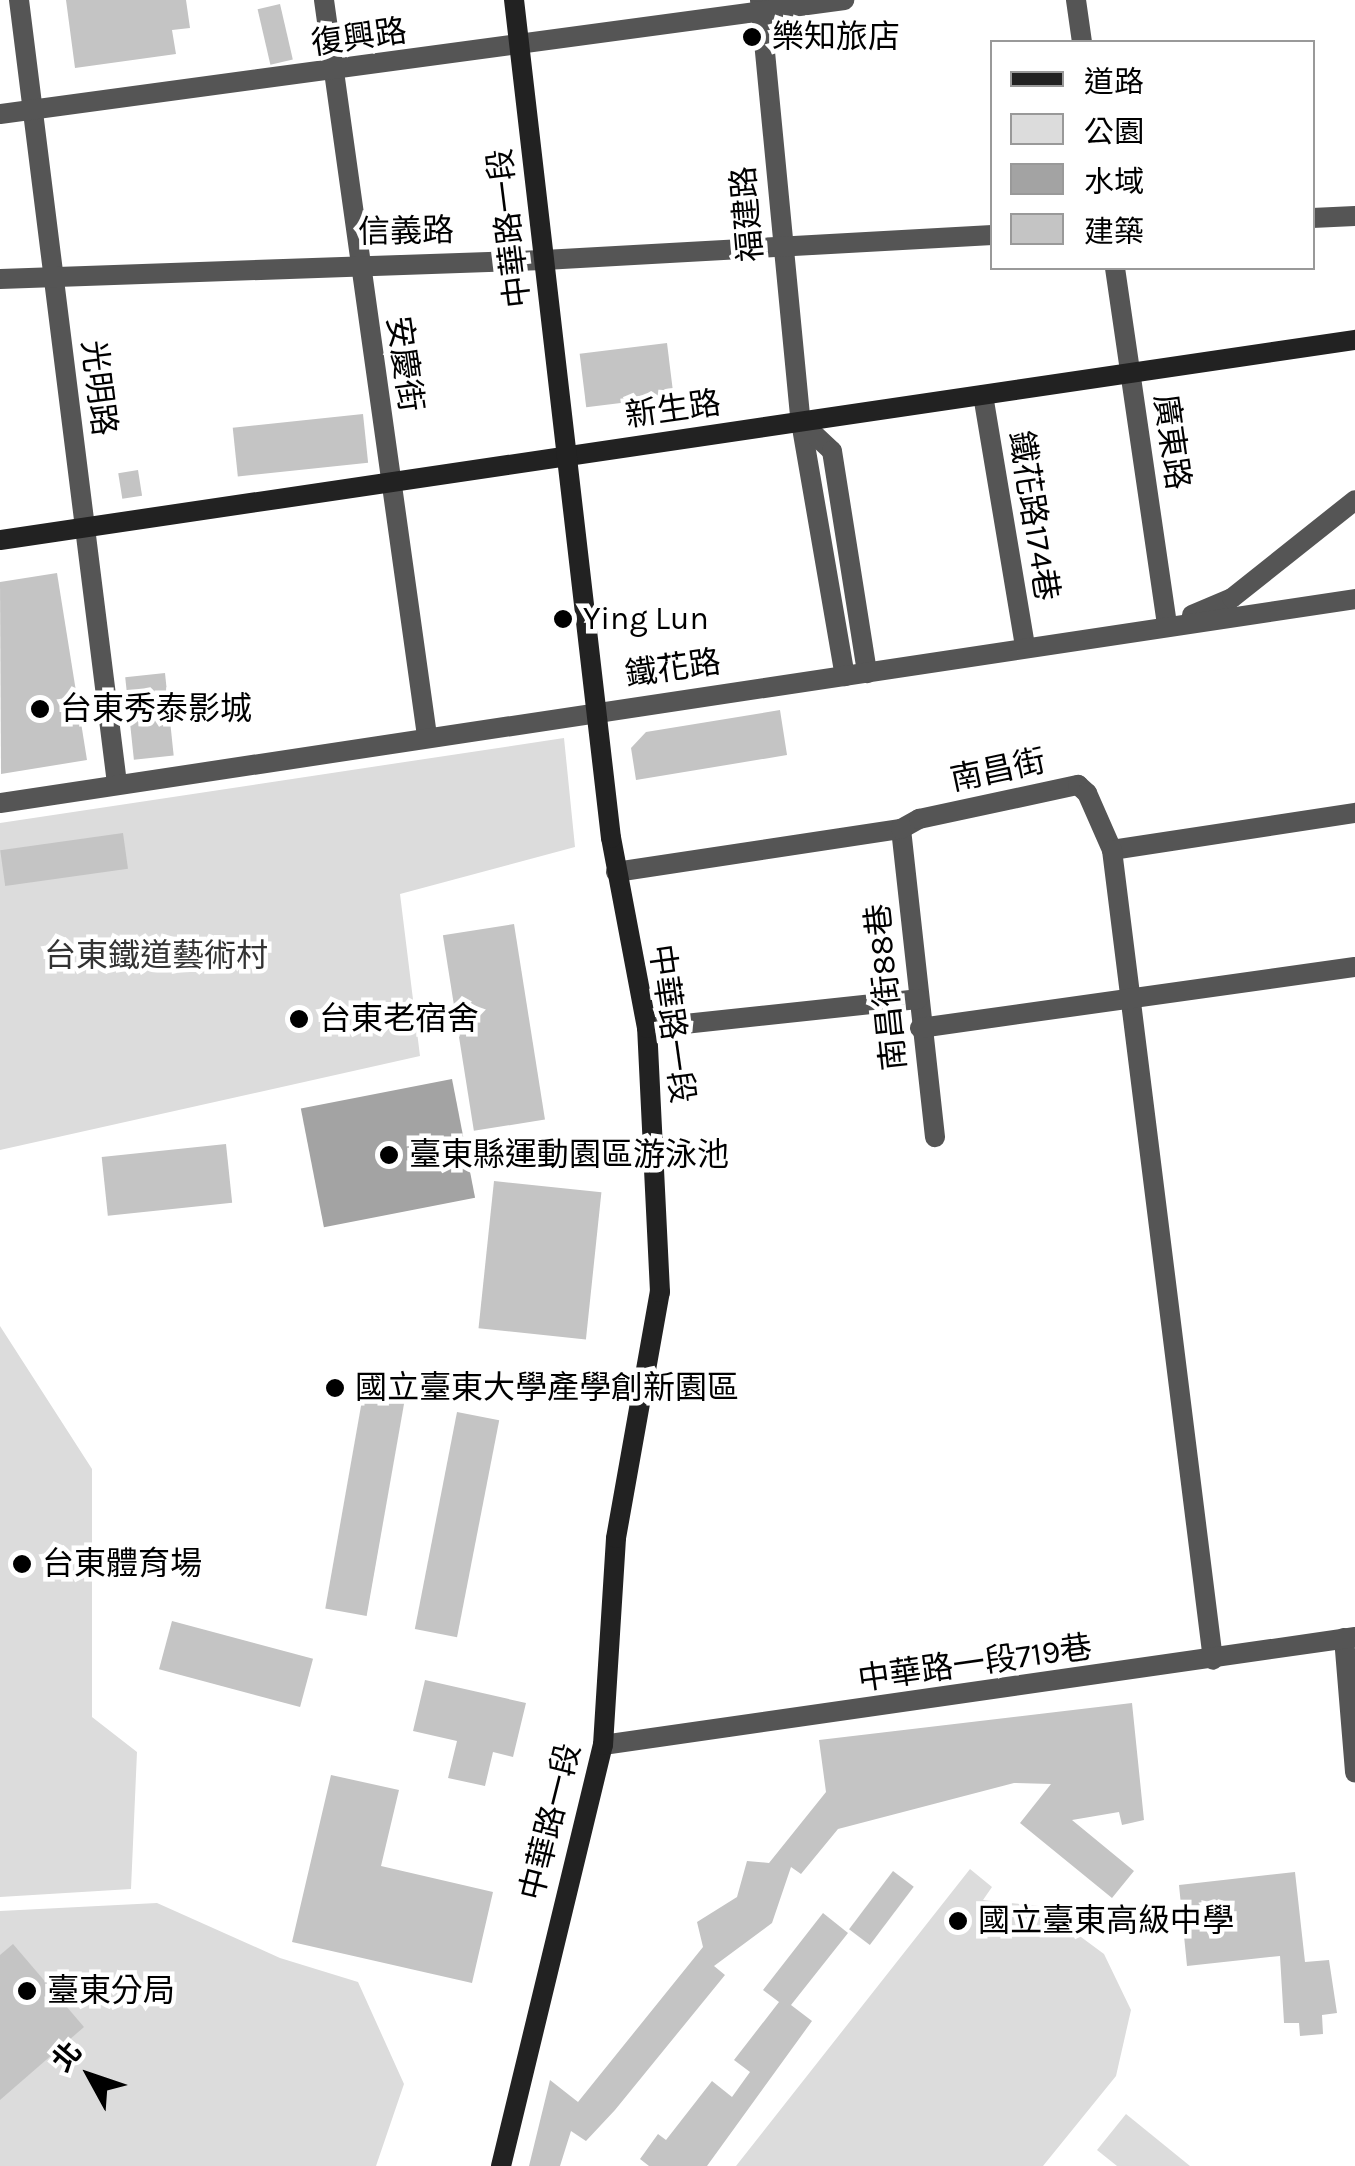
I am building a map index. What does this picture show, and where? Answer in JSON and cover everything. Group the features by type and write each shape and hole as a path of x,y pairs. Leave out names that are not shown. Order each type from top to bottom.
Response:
{"street":[{"name":"光明路","path":"19,0 117,784"},
{"name":"安慶街","path":"324,0 427,736"},
{"name":"中華路一段","path":"501,2166 603,1745 616,1538 660,1292 647,1028 616,872 514,0"},
{"name":"復興路","path":"0,114 519,46 760,6 844,0"},
{"path":"1076,0 1082,40"},
{"name":"福建路","path":"760,6 780,246 801,422 844,676"},
{"path":"1315,218 1355,216"},
{"name":"信義路","path":"0,279 360,263 544,260 990,235"},
{"name":"廣東路","path":"1115,270 1168,626"},
{"name":"新生路","path":"0,540 1355,340"},
{"name":"鐵花路174巷","path":"983,395 1025,646"},
{"path":"801,422 832,451 867,673"},
{"path":"1168,626 1232,598 1355,500"},
{"name":"鐵花路","path":"0,802 599,709 1355,599"},
{"name":"南昌街","path":"616,872 901,829 918,819 1078,785 1098,812 1112,850"},
{"path":"1213,1660 1112,850 1355,812"},
{"name":"南昌街88巷","path":"901,829 916,999 935,1138"},
{"path":"920,1028 1133,1000 1180,987 1355,967"},
{"path":"647,1028 916,999"},
{"path":"1349,1638 1355,1774"},
{"name":"中華路一段719巷","path":"603,1745 1349,1638"}],"green space":[{"name":"台東鐵道藝術村","path":"564,738 575,847 400,894 420,1056 0,1150 0,823"},
{"path":"0,1326 92,1469 92,1717 137,1752 131,1889 0,1897"},
{"path":"970,1869 992,1887 983,1900 1039,1906 1104,1954 1131,2010 1116,2076 1043,2166 736,2166"},
{"path":"157,1903 280,1958 358,1982 404,2084 376,2166 0,2166 0,1911"},
{"path":"1126,2114 1190,2166 1117,2166 1097,2150"}],"water":[{"name":"臺東縣運動園區游泳池","path":"452,1079 475,1198 324,1227 301,1108"}],"building":[{"path":"66,0 186,0 190,28 172,30 176,54 75,68"},
{"path":"280,4 293,60 270,65 258,9"},
{"path":"667,343 674,397 586,407 580,354"},
{"path":"363,414 368,463 238,476 233,428"},
{"path":"138,470 142,496 122,499 118,473"},
{"path":"57,573 87,760 1,774 0,582"},
{"path":"165,673 174,756 134,760 125,677"},
{"path":"780,710 787,755 636,780 631,748 646,732"},
{"path":"123,833 128,869 5,886 0,850"},
{"path":"514,924 545,1120 474,1131 443,935"},
{"path":"226,1144 232,1203 108,1216 102,1157"},
{"path":"494,1181 601,1192 586,1339 479,1328"},
{"path":"364,1389 405,1396 367,1616 325,1609"},
{"path":"457,1412 499,1420 457,1637 415,1629"},
{"path":"172,1621 313,1659 300,1707 159,1669"},
{"path":"425,1680 526,1703 513,1757 493,1752 485,1786 448,1778 457,1741 413,1731"},
{"path":"1132,1703 1144,1820 1122,1825 1119,1812 1072,1820 1134,1871 1112,1898 1020,1823 1051,1784 1014,1783 838,1829 801,1874 791,1867 772,1923 714,1966 725,1975 615,2110 586,2141 571,2131 560,2166 529,2166 550,2080 578,2102 703,1947 697,1922 737,1897 747,1861 769,1863 826,1792 819,1740"},
{"path":"331,1775 399,1790 381,1866 493,1892 472,1983 292,1942"},
{"path":"893,1871 914,1887 870,1945 849,1929"},
{"path":"1295,1872 1305,1962 1329,1960 1337,2013 1322,2015 1323,2034 1300,2036 1299,2023 1284,2023 1280,1956 1187,1966 1179,1885"},
{"path":"823,1913 848,1933 791,2005 812,2021 707,2166 649,2166 640,2159 658,2134 666,2140 712,2081 732,2097 750,2072 734,2060 779,2002 763,1990"},
{"name":"臺東分局","path":"13,1944 84,2027 0,2100 0,1955"}],"place":[{"name":"樂知旅店","path":"752,37"},
{"name":"Ying Lun","path":"563,619"},
{"name":"台東秀泰影城","path":"40,709"},
{"name":"台東老宿舍","path":"299,1019"},
{"name":"臺東縣運動園區游泳池","path":"389,1155"},
{"name":"國立臺東大學產學創新園區","path":"335,1388"},
{"name":"台東體育場","path":"22,1564"},
{"name":"國立臺東高級中學","path":"958,1921"},
{"name":"臺東分局","path":"27,1991"}]}
